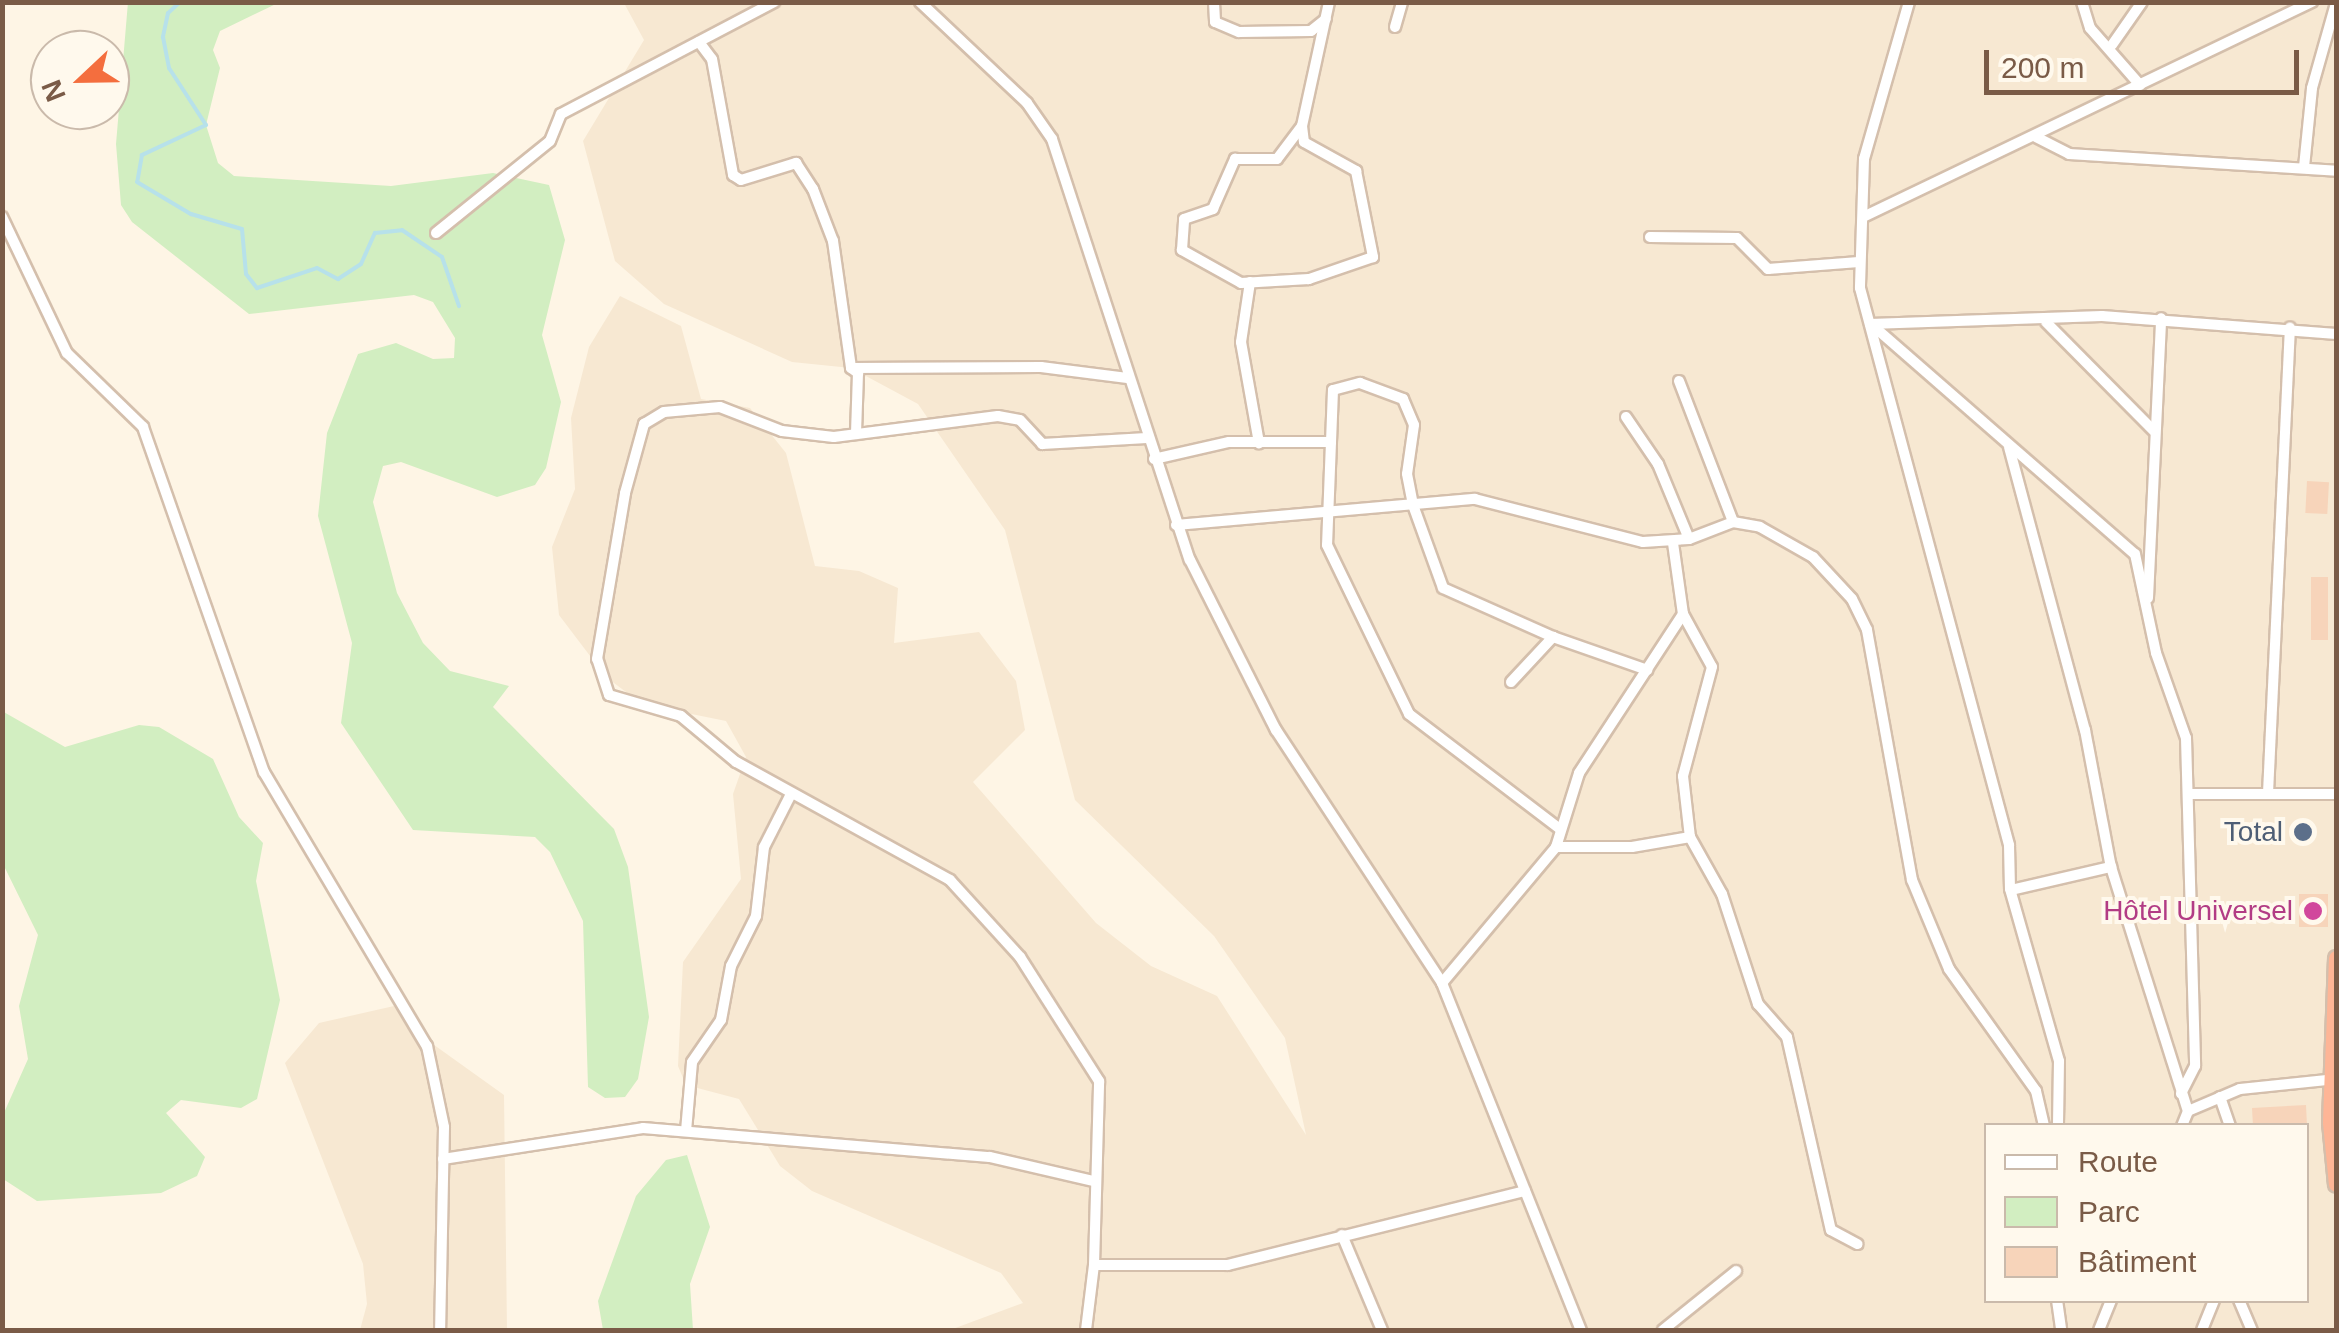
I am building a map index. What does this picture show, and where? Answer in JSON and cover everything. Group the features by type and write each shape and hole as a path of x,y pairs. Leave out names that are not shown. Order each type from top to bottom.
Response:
{"highway":[{"path":"2336,958 2336,1184"}],"street":[{"path":"436,232 550,140 562,114 774,2"},
{"path":"920,2 1028,103 1052,139 1176,526 1276,730 1442,982 1581,1330"},
{"path":"1214,2 1215,22 1238,32 1311,31 1326,19"},
{"path":"1302,126 1277,160 1235,159 1214,210 1182,223 1182,250 1231,281 1250,282 1309,280 1373,257 1356,171 1304,142 1302,126 1329,2"},
{"path":"1395,27 1402,2"},
{"path":"1909,2 1875,102 1859,262 1870,324 2005,826 2011,890 2059,1061 2058,1123"},
{"path":"2082,2 2090,28 2112,45 2140,86"},
{"path":"2112,45 2142,2"},
{"path":"1863,217 2312,2"},
{"path":"2304,167 2312,88 2336,3"},
{"path":"698,42 716,74 733,175 741,180 796,163 812,188 834,241 851,368 858,373 856,434"},
{"path":"2036,137 2069,154 2336,171"},
{"path":"2,217 67,354 143,427 264,772 427,1046 441,1086 444,1159 440,1330"},
{"path":"1650,237 1738,238 1768,268 1859,262"},
{"path":"1250,282 1241,342 1260,443"},
{"path":"1870,324 2161,318 2336,334"},
{"path":"2147,604 2161,318"},
{"path":"2046,322 2154,431"},
{"path":"1870,324 2134,554 2186,738 2195,1066 2180,1094"},
{"path":"2268,793 2290,328"},
{"path":"851,368 1040,367 1127,378"},
{"path":"1679,381 1733,522"},
{"path":"1560,829 1409,714 1327,545 1334,506 1333,390 1360,383 1403,399 1414,425 1407,474 1412,506 1443,588 1553,636 1647,670"},
{"path":"1086,1330 1094,1265 1092,1180 1099,1081 1020,957 950,880 791,794 708,743 680,716 603,689 597,659 610,562 644,424 653,416 720,408 782,431 856,434 998,416 1020,420 1042,444 1147,438"},
{"path":"1626,417 1658,464 1690,539"},
{"path":"1154,459 1260,443 1331,442"},
{"path":"2009,446 2084,730 2110,867 2188,1111"},
{"path":"1176,526 1334,506 1504,502 1570,525 1673,543 1733,522 1760,526 1813,557 1858,607 1885,711 1894,804 1912,880 1949,969 2036,1091 2043,1123"},
{"path":"1673,543 1682,614 1712,667 1683,776 1690,837 1722,894 1758,1004 1787,1036 1832,1230 1857,1244"},
{"path":"1442,982 1556,847 1579,773 1682,614"},
{"path":"1511,682 1553,636"},
{"path":"686,1130 692,1062 721,1020 731,966 756,916 764,847 791,794"},
{"path":"2188,794 2336,794"},
{"path":"1556,847 1632,848 1690,837"},
{"path":"2011,890 2110,867"},
{"path":"2183,1123 2188,1111 2250,1086 2334,1079"},
{"path":"2220,1097 2229,1123"},
{"path":"444,1159 607,1134 686,1130 990,1157 1092,1180"},
{"path":"1094,1265 1214,1267 1525,1191"},
{"path":"1342,1236 1382,1330"},
{"path":"1662,1330 1736,1271"},
{"path":"2057,1303 2061,1330"},
{"path":"2099,1330 2110,1303"},
{"path":"2202,1330 2213,1303"},
{"path":"2240,1303 2252,1330"}],"shaded area":[{"path":"624,3 2336,3 2336,1330 950,1330 1023,1303 1001,1273 812,1191 780,1166 739,1099 686,1085 678,1066 683,962 741,879 733,794 746,757 726,721 642,704 606,677 559,615 552,547 575,489 571,418 589,347 620,296 681,326 701,399 750,408 786,453 815,566 859,571 898,588 894,643 979,632 1016,681 1025,730 973,782 1096,923 1151,966 1217,996 1306,1135 1285,1038 1214,936 1075,800 1005,530 918,404 851,368 792,362 664,304 615,261 583,141 644,40"},
{"path":"394,1006 409,1027 504,1095 507,1330 360,1330 367,1304 363,1264 285,1063 319,1023"}],"green space":[{"path":"128,2 278,3 220,31 213,50 220,68 206,125 218,163 234,176 391,186 493,173 549,185 565,240 542,335 561,402 546,468 535,485 497,497 401,462 383,466 373,502 397,593 423,643 450,671 509,686 493,707 614,829 628,867 649,1017 638,1079 625,1097 605,1098 588,1087 583,921 550,852 535,837 413,830 341,723 352,643 318,516 327,433 358,354 396,343 433,359 454,358 455,338 433,302 414,295 249,314 132,222 121,205 116,144 117,130 130,130 130,30 126,30"},
{"path":"2,711 65,747 139,725 159,727 213,759 239,817 263,843 256,881 280,1000 257,1099 241,1108 181,1100 166,1113 205,1157 197,1176 161,1193 37,1201 3,1179 3,1115 28,1059 19,1006 38,935 3,864"},
{"path":"687,1155 710,1227 690,1284 693,1330 603,1330 598,1301 636,1196 666,1160"}],"building":[{"path":"2307,481 2329,482 2327,514 2305,513"},
{"path":"2311,577 2328,577 2328,640 2311,640"},
{"name":"Hôtel Universel","path":"2299,894 2328,894 2328,927 2299,927"},
{"path":"2306,1105 2307,1123 2253,1123 2252,1108"}],"waterway":[{"path":"180,2 168,13 163,37 169,68 206,125 142,155 137,182 191,214 242,229 246,274 257,288 317,268 338,279 361,264 375,233 402,230 442,257 459,306"}],"place":[{"name":"Total","path":"2303,832"},
{"name":"Hôtel Universel","path":"2313,911"}]}
